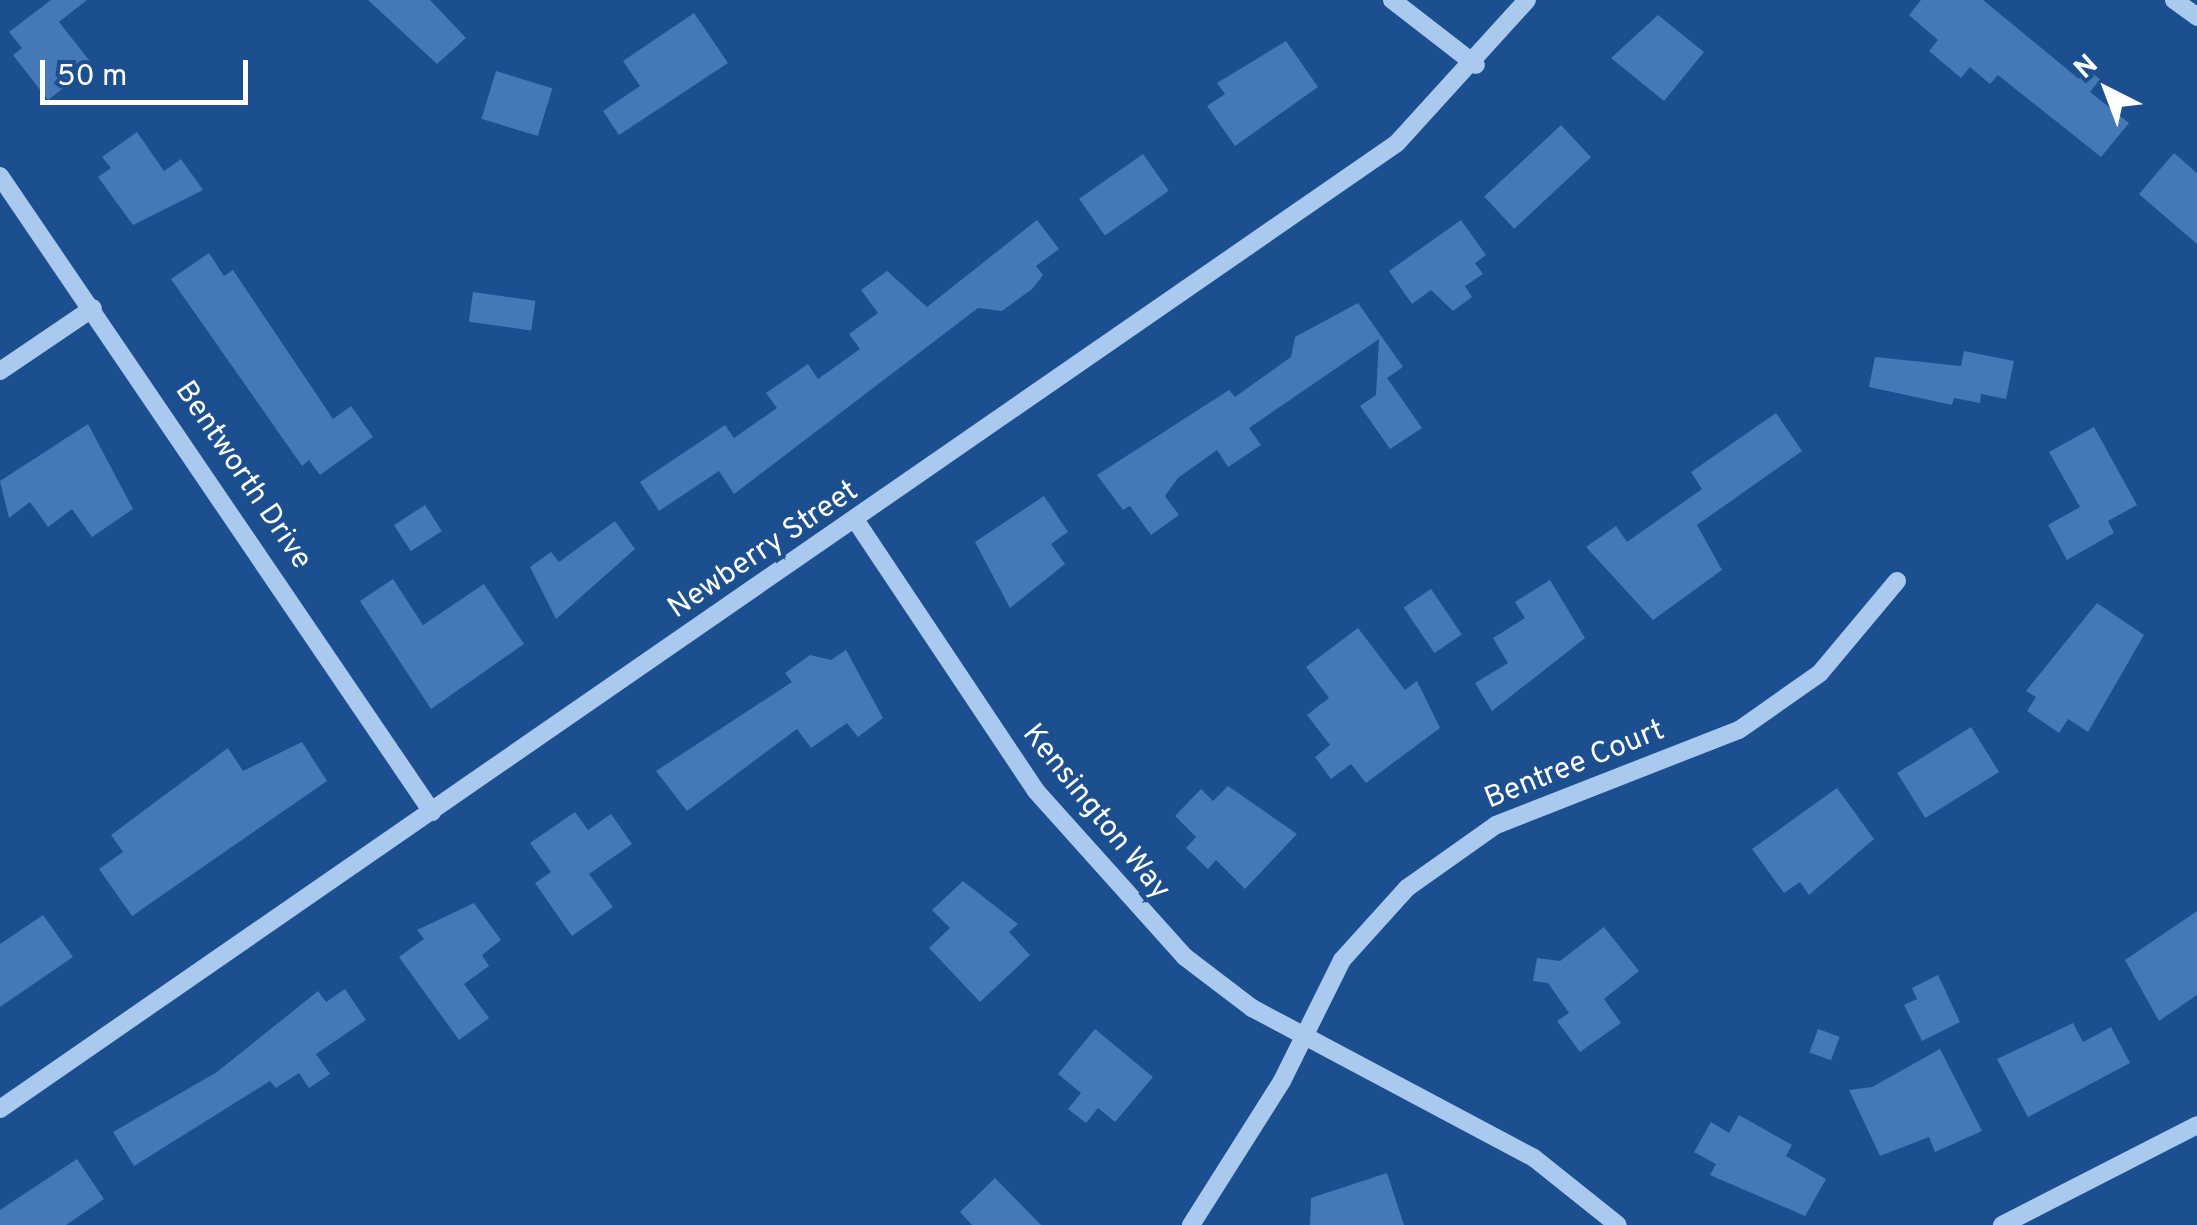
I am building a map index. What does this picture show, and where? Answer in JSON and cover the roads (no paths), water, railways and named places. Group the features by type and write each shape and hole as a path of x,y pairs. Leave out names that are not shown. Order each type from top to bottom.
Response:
{"street":[{"path":"1392,0 1476,65"},
{"name":"Newberry Street","path":"0,1110 1397,143 1476,65 1527,0"},
{"path":"2179,1 2197,17"},
{"name":"Bentworth Drive","path":"0,176 432,812"},
{"path":"0,371 93,308"},
{"name":"Kensington Way","path":"856,521 992,730 1106,878 1210,978 1304,1035 1534,1158 1618,1225"},
{"name":"Bentree Court","path":"1191,1225 1304,1035 1342,960 1434,865 1531,808 1739,730 1820,673 1897,581"},
{"path":"2002,1225 2197,1125"}]}
